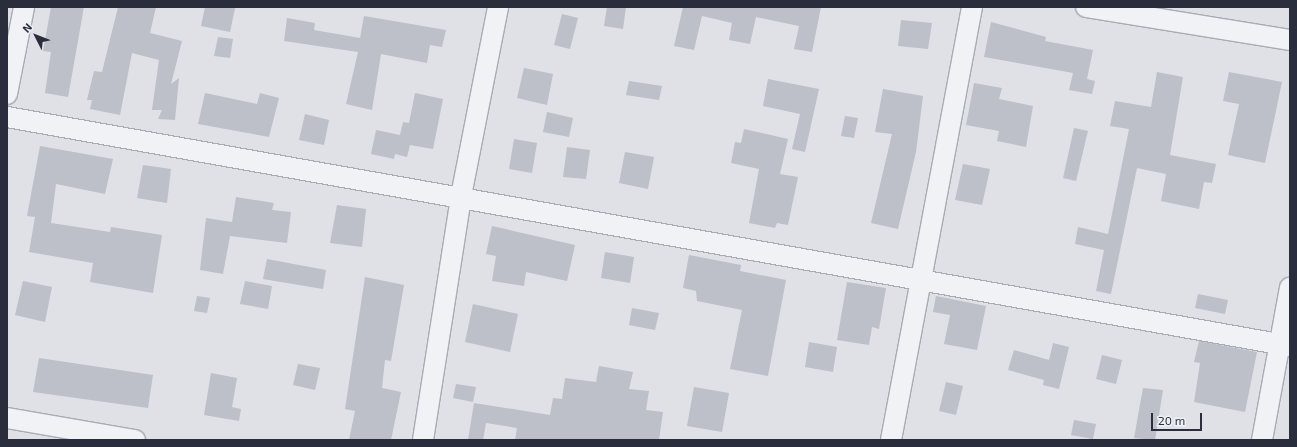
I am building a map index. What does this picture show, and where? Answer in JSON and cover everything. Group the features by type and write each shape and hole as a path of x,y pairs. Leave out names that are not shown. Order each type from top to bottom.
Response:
{"street":[{"path":"7,94 24,7"},
{"path":"423,440 461,196 498,7"},
{"path":"891,440 918,281 972,7"},
{"path":"1086,7 1290,40"},
{"path":"7,117 461,196 918,281 1285,345"},
{"path":"1262,440 1285,345 1290,288"},
{"path":"7,418 135,440"}],"building":[{"path":"51,7 84,7 68,97 45,93 51,52 43,51"},
{"path":"118,7 156,7 150,33 182,41 171,84 179,78 175,120 158,119 162,110 152,110 159,60 132,53 120,115 90,109 92,100 87,100 94,71 102,72"},
{"path":"205,7 235,8 230,32 201,26"},
{"path":"607,7 626,7 623,29 604,26"},
{"path":"683,7 821,7 812,52 794,49 799,26 756,17 750,44 729,40 732,23 702,16 694,50 674,46"},
{"path":"562,14 578,18 570,49 554,45"},
{"path":"364,16 446,30 442,47 430,45 427,63 381,54 372,110 346,104 358,52 284,41 287,18 315,23 314,30 360,38"},
{"path":"901,20 932,23 928,49 898,46"},
{"path":"991,22 1046,37 1045,41 1093,50 1087,79 1095,81 1092,94 1069,90 1073,73 984,57"},
{"path":"218,37 233,39 230,58 214,56"},
{"path":"524,68 553,74 547,105 517,98"},
{"path":"1157,72 1183,77 1170,155 1216,164 1212,183 1204,182 1199,209 1161,201 1166,174 1137,168 1111,294 1096,291 1104,250 1075,244 1078,227 1108,234 1129,129 1110,126 1115,101 1151,107"},
{"path":"1229,72 1282,82 1265,163 1228,155 1239,104 1223,101"},
{"path":"768,79 819,89 805,152 792,149 800,114 763,106"},
{"path":"629,81 662,86 659,100 626,95"},
{"path":"974,83 1002,88 999,99 1033,106 1026,147 997,141 999,131 966,125"},
{"path":"883,89 923,96 916,152 898,229 871,223 892,134 875,132"},
{"path":"205,93 257,104 260,93 279,98 269,137 198,124"},
{"path":"415,93 443,99 433,149 410,145 407,157 395,154 394,159 371,154 376,130 400,135 403,122 409,123"},
{"path":"547,112 573,118 569,137 543,132"},
{"path":"305,114 329,120 324,145 299,140"},
{"path":"845,116 858,118 854,138 841,136"},
{"path":"1074,128 1088,131 1076,181 1063,178"},
{"path":"744,129 788,139 780,174 798,177 788,225 777,223 775,228 749,223 759,169 731,163 735,142 741,143"},
{"path":"514,139 537,143 532,173 509,169"},
{"path":"40,146 113,159 105,194 56,184 51,223 110,232 111,227 162,235 153,293 90,282 93,263 29,252 35,217 27,216"},
{"path":"567,147 590,150 586,179 563,177"},
{"path":"625,152 654,157 648,189 619,183"},
{"path":"963,164 990,169 982,205 955,200"},
{"path":"143,165 171,169 167,203 137,198"},
{"path":"236,197 274,203 272,210 291,212 287,243 230,236 223,274 200,270 206,218 232,222"},
{"path":"337,205 366,209 362,247 330,243"},
{"path":"492,226 575,245 567,281 526,272 524,286 492,281 496,256 486,254"},
{"path":"605,252 634,257 630,283 601,278"},
{"path":"689,255 741,265 740,271 786,280 768,376 730,369 742,310 697,301 696,291 683,288"},
{"path":"267,259 326,270 323,289 263,279"},
{"path":"365,277 404,285 391,361 385,360 382,388 401,392 391,440 349,440 355,411 345,409"},
{"path":"23,281 52,287 45,322 15,315"},
{"path":"245,281 272,286 268,309 240,304"},
{"path":"847,282 886,288 879,329 872,327 869,345 837,340"},
{"path":"1198,294 1228,300 1225,314 1195,308"},
{"path":"197,296 210,298 207,313 194,311"},
{"path":"936,296 986,306 977,350 944,344 950,315 933,312"},
{"path":"473,304 518,314 510,352 465,342"},
{"path":"632,308 659,313 655,330 629,325"},
{"path":"1199,341 1257,352 1245,412 1194,402 1200,363 1194,362"},
{"path":"809,342 837,347 833,372 805,367"},
{"path":"1053,343 1069,347 1059,389 1043,385 1044,380 1008,370 1014,350 1049,360"},
{"path":"1102,355 1122,360 1116,384 1096,379"},
{"path":"39,358 153,375 148,408 33,392"},
{"path":"298,364 320,368 315,390 293,385"},
{"path":"599,366 633,372 629,389 649,391 646,410 663,412 659,440 515,440 517,428 486,423 483,440 468,440 474,403 550,415 553,398 562,399 565,378 596,382"},
{"path":"211,373 237,378 232,407 241,409 239,421 204,415"},
{"path":"946,382 963,386 956,415 939,411"},
{"path":"456,384 476,387 473,402 453,398"},
{"path":"694,387 729,393 722,432 687,426"},
{"path":"1143,388 1163,390 1155,440 1134,438"},
{"path":"1074,420 1096,424 1093,439 1071,435"}]}
